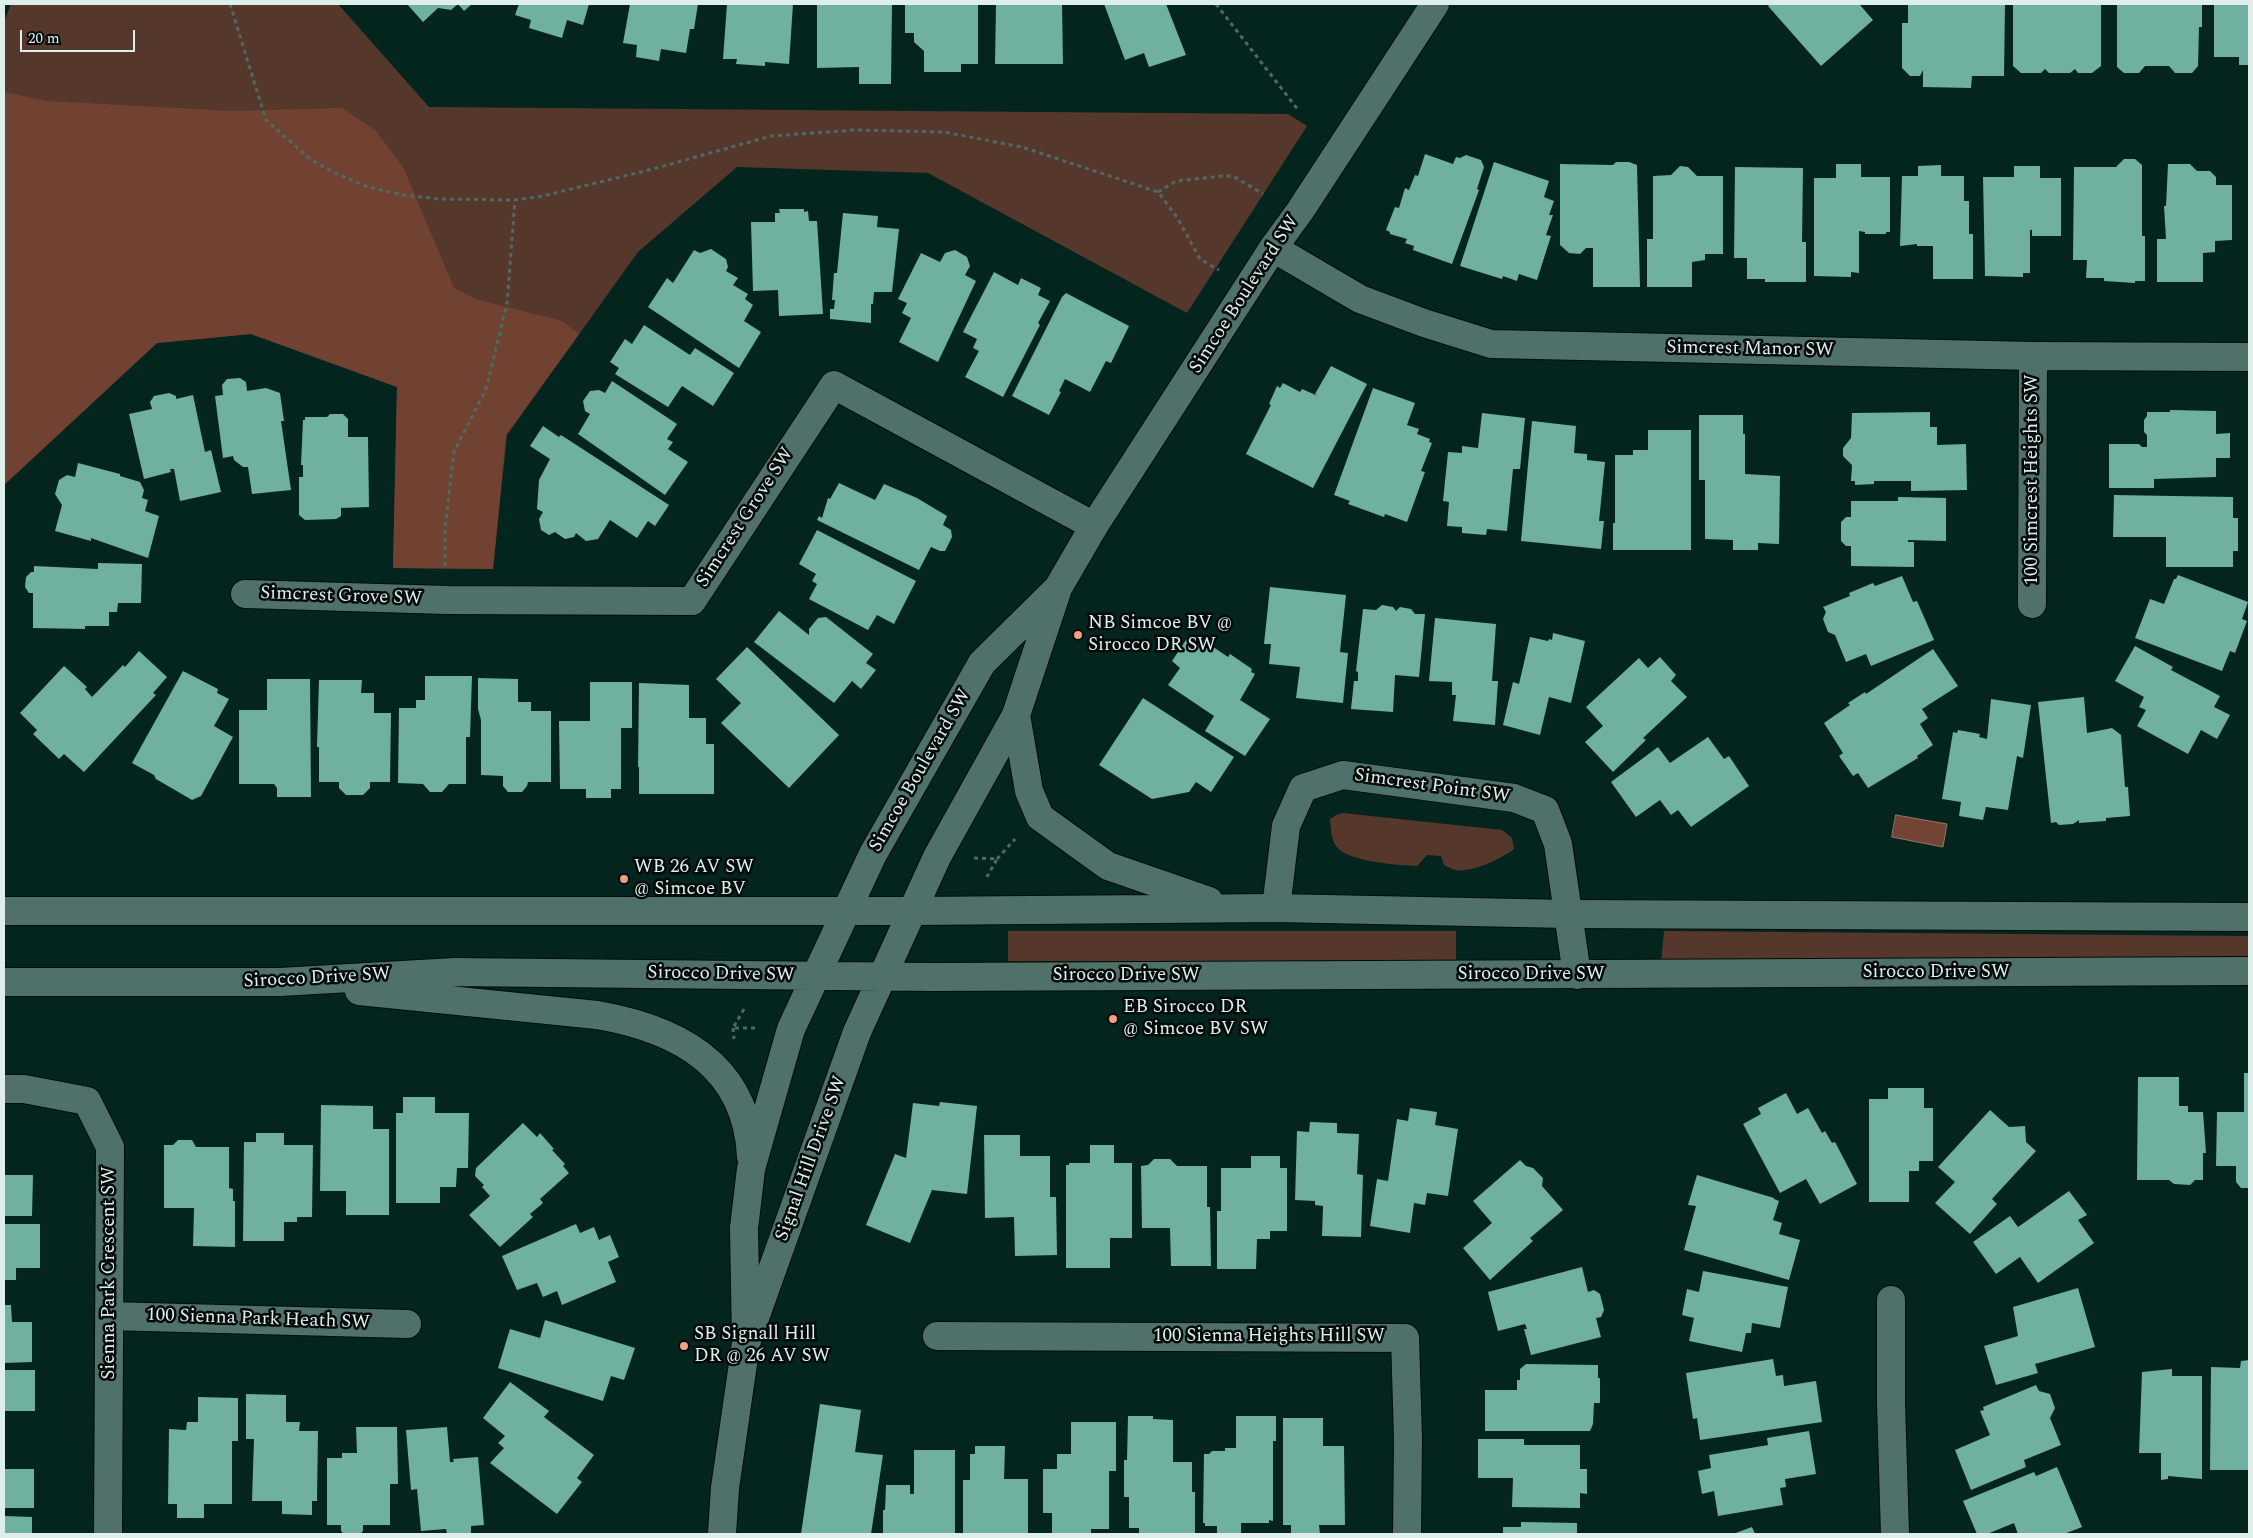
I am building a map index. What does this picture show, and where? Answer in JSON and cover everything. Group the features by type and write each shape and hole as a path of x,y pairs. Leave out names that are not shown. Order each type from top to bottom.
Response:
{"street":[{"name":"Simcoe Boulevard SW","path":"882,976 937,857 1016,715 1058,588 1094,526 1273,248 1300,211 1435,4"},
{"name":"Simcrest Manor SW","path":"1273,248 1360,299 1424,323 1491,344 2033,356 2249,357"},
{"name":"100 Simcrest Heights SW","path":"2032,604 2033,356"},
{"name":"Simcrest Grove SW","path":"245,594 447,600 692,601 834,384 1094,526"},
{"name":"Simcoe Boulevard SW","path":"816,976 873,854 982,663 1058,588"},
{"path":"1016,715 1029,791 1040,818 1108,866 1229,908"},
{"name":"Simcrest Point SW","path":"1276,908 1286,826 1303,788 1343,775 1514,798 1545,810 1558,844 1577,975"},
{"path":"4,911 912,911 1276,908 1568,914 2249,917"},
{"name":"Sirocco Drive SW","path":"4,982 280,982 455,972 882,976 1577,975 2249,971"},
{"name":"Signal Hill Drive SW","path":"722,1534 725,1488 746,1343 744,1228 751,1169 791,1030 816,976"},
{"name":"Signal Hill Drive SW","path":"746,1343 857,1032 882,976"},
{"path":"280,982 597,1016 624,1020 651,1028 674,1038 716,1067 732,1090 743,1115 750,1142 751,1169"},
{"name":"Sienna Park Crescent SW","path":"4,1090 24,1089 86,1101 110,1147 108,1534"},
{"path":"1891,1300 1891,1403 1895,1534"},
{"name":"100 Sienna Park Heath SW","path":"109,1316 407,1324"},
{"name":"100 Sienna Heights Hill SW","path":"937,1336 1405,1338 1408,1438 1407,1534"}],"path":[{"path":"230,4 266,120 310,158 335,173 368,187 403,195 479,200 515,200 543,196 653,169 771,136 855,130 944,132 1022,147 1158,192 1177,217 1200,259 1249,288"},
{"path":"1216,4 1299,111"},
{"path":"1158,192 1176,181 1233,176 1263,194"},
{"path":"447,600 445,528 454,452 486,389 507,304 515,200"},
{"path":"983,884 997,859 1020,834"},
{"path":"967,858 997,859"},
{"path":"746,1006 733,1028 758,1028"}],"shaded area":[{"path":"11,4 338,4 429,107 1288,114 1307,126 1187,313 928,173 737,167 638,252 507,435 493,569 393,568 397,387 251,334 157,343 4,485 4,22"},
{"path":"4,92 47,101 231,111 342,108 376,131 403,167 454,288 478,300 562,321 579,334 506,435 493,569 393,568 397,387 251,334 157,343 4,485"},
{"path":"1343,813 1502,830 1512,838 1514,849 1486,864 1462,870 1455,870 1444,865 1441,856 1427,855 1417,866 1374,862 1351,856 1336,846 1331,833 1330,819"},
{"path":"1896,815 1947,824 1943,847 1892,837"},
{"path":"1008,931 1456,931 1456,962 1008,961"},
{"path":"1664,931 2249,936 2249,958 1661,963"}],"building":[{"path":"407,4 458,4 451,10 438,8 423,22"},
{"path":"458,4 472,4 464,11"},
{"path":"519,4 589,4 583,25 567,20 562,38 529,28 531,20 515,15"},
{"path":"630,4 698,4 694,29 690,29 686,53 661,49 659,61 636,57 637,45 623,43"},
{"path":"727,4 793,4 789,64 765,62 765,66 736,64 737,59 723,59"},
{"path":"817,4 892,4 891,84 859,84 859,67 817,68"},
{"path":"905,4 978,4 978,64 961,64 961,72 924,72 924,51 914,42 914,33 905,33"},
{"path":"996,4 1062,4 1063,64 995,64"},
{"path":"1104,4 1166,4 1186,55 1149,67 1144,53 1125,60"},
{"path":"1770,4 1862,4 1860,5 1873,20 1821,66 1768,6"},
{"path":"1908,4 2005,4 2004,76 1972,76 1971,88 1923,87 1923,70 1920,76 1910,76 1902,68 1902,23 1908,23"},
{"path":"2013,4 2101,4 2101,66 2092,73 2078,73 2075,69 2070,73 2049,73 2045,69 2041,73 2021,73 2013,66"},
{"path":"2117,4 2202,4 2202,27 2199,27 2198,66 2192,73 2175,73 2169,66 2145,66 2139,73 2124,73 2117,67"},
{"path":"2214,4 2249,4 2249,65 2239,65 2239,57 2214,57"},
{"path":"1425,154 1453,164 1456,157 1460,158 1466,155 1481,160 1484,167 1477,189 1479,190 1452,264 1413,250 1414,246 1405,243 1407,239 1390,234 1386,230 1395,207 1399,208 1405,188 1409,190 1415,175 1418,176"},
{"path":"2124,159 2135,159 2142,165 2142,236 2145,236 2145,281 2135,281 2135,283 2104,281 2104,278 2086,278 2087,260 2073,260 2074,167 2116,167"},
{"path":"1494,162 1549,181 1544,197 1554,201 1549,215 1553,215 1546,235 1551,236 1537,280 1519,274 1517,281 1503,276 1502,279 1460,266"},
{"path":"1616,162 1629,162 1637,165 1640,287 1593,287 1593,248 1586,248 1580,254 1569,253 1560,245 1560,164 1613,165"},
{"path":"1836,164 1861,164 1861,177 1890,177 1890,232 1886,232 1886,234 1865,234 1865,232 1859,231 1859,273 1851,272 1851,277 1814,276 1814,178 1836,178"},
{"path":"2168,164 2190,164 2197,171 2210,171 2216,177 2216,185 2232,185 2232,240 2215,241 2215,252 2203,253 2203,282 2157,282 2157,239 2166,239 2164,206 2166,206"},
{"path":"1941,165 1941,176 1964,176 1964,201 1969,201 1969,234 1973,234 1973,279 1933,279 1933,246 1917,246 1917,244 1900,246 1902,176 1918,176 1918,166"},
{"path":"1680,166 1688,167 1697,176 1723,176 1723,254 1705,254 1705,260 1692,262 1692,287 1647,287 1647,239 1653,239 1653,176 1671,175"},
{"path":"2014,166 2040,166 2040,178 2061,178 2061,236 2032,236 2032,230 2030,230 2030,273 2023,273 2023,277 1985,276 1983,177 2014,177"},
{"path":"1735,167 1803,168 1802,242 1806,242 1806,282 1765,282 1765,279 1747,279 1747,258 1734,258"},
{"path":"779,209 804,209 804,212 808,211 809,221 817,221 823,314 779,316 778,290 753,291 751,222 775,222 775,213 780,213"},
{"path":"843,213 878,216 877,227 899,229 892,292 874,292 873,304 871,304 871,323 830,319 830,309 834,309 835,300 832,300 834,273 837,273"},
{"path":"711,249 726,259 728,267 726,271 738,278 733,285 748,294 745,299 753,305 744,321 761,332 739,368 648,307 667,278 673,283 694,250 700,253"},
{"path":"955,250 967,257 970,266 965,275 976,281 938,362 899,342 911,318 902,313 907,303 898,299 921,253 940,262 945,253"},
{"path":"994,272 1018,285 1021,278 1041,288 1038,295 1050,301 1038,323 1040,325 1003,397 965,377 979,351 973,348 977,339 963,332"},
{"path":"1066,293 1129,326 1111,363 1106,361 1090,392 1065,379 1059,391 1061,392 1049,415 1012,396 1062,297"},
{"path":"644,325 690,355 695,348 734,373 713,406 682,386 668,407 615,374 619,368 610,362 625,339 632,344"},
{"path":"1331,366 1367,384 1313,488 1246,454 1271,405 1269,404 1277,386 1280,388 1283,383 1300,392 1302,389 1318,396 1315,394"},
{"path":"240,378 246,382 247,391 266,388 280,393 284,421 281,421 291,490 252,494 248,467 243,467 234,460 233,456 223,458 215,396 223,395 222,385 227,379"},
{"path":"612,381 677,424 667,439 673,442 668,449 688,462 665,495 578,434 590,414 585,411 583,401 590,391 599,390 605,393"},
{"path":"1373,388 1415,403 1407,425 1419,429 1417,434 1430,439 1429,442 1432,443 1421,471 1425,472 1407,522 1385,514 1384,517 1348,504 1350,501 1334,495"},
{"path":"169,393 176,396 176,399 193,395 205,452 211,450 221,492 180,501 174,469 170,469 171,472 144,479 129,414 152,409 150,402 154,396"},
{"path":"2170,410 2216,411 2216,434 2230,433 2230,458 2216,458 2216,477 2154,479 2154,488 2109,488 2109,444 2139,444 2142,447 2147,447 2144,420 2147,412 2170,412"},
{"path":"1930,412 1930,427 1937,427 1937,445 1966,444 1967,490 1911,491 1911,481 1874,481 1874,484 1855,485 1855,481 1851,481 1852,465 1843,456 1843,448 1851,438 1852,413"},
{"path":"1482,413 1525,418 1520,469 1513,469 1507,531 1487,529 1486,535 1462,533 1462,527 1447,526 1449,502 1443,501 1448,452 1462,453 1462,446 1478,448"},
{"path":"330,414 343,414 348,419 348,437 368,437 369,507 341,508 341,516 336,519 305,520 299,515 299,477 303,477 303,465 301,465 303,420 305,420 305,417 327,417"},
{"path":"1699,415 1743,415 1745,474 1780,476 1779,544 1758,543 1758,550 1733,550 1733,540 1705,539 1705,480 1699,480"},
{"path":"1532,421 1576,426 1574,453 1587,454 1587,460 1605,462 1599,521 1604,521 1601,549 1521,541"},
{"path":"543,426 559,437 561,435 669,505 655,526 648,521 637,538 610,520 598,539 586,541 576,533 574,537 565,539 555,532 549,535 541,530 539,519 543,512 537,509 539,480 550,459 530,446"},
{"path":"1648,430 1691,430 1691,550 1613,550 1615,455 1633,455 1633,450 1648,450"},
{"path":"78,463 120,474 120,476 140,482 144,490 142,498 148,500 145,511 159,516 148,558 91,538 91,541 55,531 62,505 55,494 59,480 67,475 75,477"},
{"path":"839,483 875,500 884,484 917,498 947,516 943,525 951,530 952,537 945,551 931,547 919,570 817,520 819,516 822,518 828,498 830,499"},
{"path":"2114,495 2233,497 2233,518 2238,518 2238,551 2233,551 2233,567 2166,567 2166,537 2113,537"},
{"path":"1898,497 1946,498 1946,541 1908,540 1908,542 1914,542 1914,567 1851,566 1851,546 1846,546 1841,541 1841,522 1846,517 1851,517 1851,501 1898,501"},
{"path":"817,530 916,581 894,624 877,615 868,630 809,599 817,584 812,581 816,574 799,564"},
{"path":"98,563 142,564 141,603 118,603 117,612 109,612 109,626 85,626 85,629 33,628 33,593 29,593 25,587 26,577 31,572 34,572 34,566 98,569"},
{"path":"2178,575 2248,602 2242,619 2247,621 2235,653 2230,651 2222,671 2135,638 2150,599 2164,604 2174,579"},
{"path":"1902,576 1913,602 1917,601 1934,640 1871,666 1866,654 1846,662 1835,635 1828,632 1823,619 1826,612 1823,607 1850,596 1849,593 1873,583 1875,586"},
{"path":"1270,587 1346,595 1340,652 1348,653 1343,703 1296,698 1300,667 1269,664 1271,644 1264,644"},
{"path":"1382,605 1393,607 1396,611 1400,607 1411,609 1415,614 1425,614 1419,677 1395,675 1393,712 1351,709 1354,681 1358,681 1358,672 1356,671 1363,609 1376,610"},
{"path":"779,611 809,635 809,629 818,618 826,617 873,654 866,663 876,670 861,689 852,681 834,703 754,642"},
{"path":"1435,618 1496,624 1492,681 1498,681 1495,725 1453,721 1456,695 1452,695 1452,682 1429,681"},
{"path":"1553,633 1585,641 1571,703 1549,697 1540,735 1503,725 1513,682 1519,684 1530,637 1548,641 1549,639 1552,640"},
{"path":"1188,637 1200,644 1203,640 1228,657 1230,654 1252,669 1251,672 1255,674 1240,700 1270,719 1245,756 1205,731 1214,716 1168,685 1180,668 1172,661"},
{"path":"2135,646 2173,667 2171,670 2220,696 2214,707 2230,715 2217,739 2201,730 2188,754 2137,726 2146,710 2139,707 2144,697 2115,681"},
{"path":"747,647 839,735 789,788 721,723 741,703 716,679"},
{"path":"1933,649 1958,686 1922,709 1928,718 1920,724 1933,745 1917,756 1918,758 1868,788 1858,773 1853,776 1839,756 1843,753 1824,723 1850,705 1848,703 1865,692 1866,694"},
{"path":"139,651 167,677 153,693 156,695 84,772 64,754 59,759 33,734 37,730 20,713 64,666 87,687 85,689 92,697 123,665 125,667"},
{"path":"1660,657 1676,675 1671,681 1687,697 1643,738 1646,740 1613,772 1585,742 1603,726 1586,707 1639,658 1648,668"},
{"path":"183,671 218,689 217,693 229,699 214,726 233,737 201,796 192,800 132,763"},
{"path":"425,676 472,676 470,737 466,737 466,784 449,784 442,792 430,792 423,784 398,783 399,708 416,708 416,700 425,700"},
{"path":"478,678 518,679 518,702 531,702 531,711 551,711 551,782 528,782 522,792 508,792 503,786 503,776 481,775 481,720 478,709"},
{"path":"267,679 310,679 311,797 277,797 277,788 274,784 239,784 239,710 267,710"},
{"path":"319,680 362,680 361,693 374,693 374,713 391,713 390,782 370,782 370,788 363,795 346,795 339,788 339,782 319,782 319,747 317,747"},
{"path":"590,682 632,682 632,728 621,728 621,789 611,789 611,798 586,798 586,789 560,789 559,721 590,721"},
{"path":"639,683 689,685 689,718 706,718 706,744 714,744 714,794 639,794"},
{"path":"2084,697 2087,733 2112,728 2121,735 2125,787 2128,787 2130,816 2106,818 2106,821 2079,823 2079,820 2073,824 2059,825 2056,822 2051,823 2038,702"},
{"path":"1143,698 1234,757 1211,792 1196,782 1189,792 1152,799 1099,765"},
{"path":"1991,699 2031,705 2023,758 2017,756 2008,810 1986,807 1983,820 1959,816 1961,802 1942,799 1953,732 1957,733 1958,730 1980,734 1979,737 1987,739"},
{"path":"1708,737 1724,759 1729,756 1749,786 1691,827 1678,810 1671,815 1660,800 1636,817 1611,782 1658,747 1670,763"},
{"path":"2244,1073 2249,1073 2249,1188 2241,1188 2236,1182 2236,1166 2216,1166 2217,1112 2244,1112"},
{"path":"2138,1077 2179,1077 2179,1106 2188,1106 2188,1112 2203,1112 2206,1153 2203,1153 2203,1180 2195,1180 2190,1185 2174,1184 2169,1180 2137,1180"},
{"path":"1888,1088 1924,1088 1924,1108 1933,1108 1933,1161 1919,1161 1919,1171 1909,1171 1909,1202 1869,1202 1869,1099 1888,1099"},
{"path":"1786,1093 1797,1114 1808,1108 1822,1133 1825,1131 1832,1143 1835,1142 1857,1184 1820,1204 1806,1179 1780,1193 1743,1124 1761,1114 1758,1108"},
{"path":"403,1097 435,1097 435,1113 469,1113 468,1168 457,1168 456,1187 440,1187 440,1203 396,1203 396,1113 403,1113"},
{"path":"940,1102 977,1106 967,1194 932,1190 910,1243 866,1225 895,1154 906,1158 913,1103 939,1106"},
{"path":"321,1105 373,1106 373,1129 389,1129 389,1215 346,1215 346,1191 320,1191"},
{"path":"1410,1108 1437,1112 1435,1125 1458,1129 1448,1196 1427,1193 1425,1205 1414,1203 1410,1233 1370,1226 1377,1179 1388,1181 1397,1119 1408,1121"},
{"path":"1990,1110 2009,1127 2025,1126 2026,1142 2036,1151 1992,1199 1997,1204 1970,1234 1935,1203 1955,1182 1938,1167"},
{"path":"1310,1122 1337,1123 1337,1133 1359,1134 1357,1174 1363,1175 1361,1237 1322,1236 1323,1206 1315,1205 1315,1201 1295,1200 1297,1131 1309,1132"},
{"path":"523,1123 537,1137 540,1133 565,1164 563,1166 569,1173 540,1199 543,1203 530,1214 533,1217 500,1247 469,1215 490,1196 482,1187 484,1185 475,1176 476,1168"},
{"path":"256,1133 284,1133 284,1145 313,1145 312,1217 297,1217 297,1222 284,1222 284,1241 243,1241 244,1142 256,1142"},
{"path":"984,1135 1020,1135 1020,1156 1050,1156 1050,1197 1056,1197 1057,1255 1015,1256 1014,1217 985,1218"},
{"path":"178,1140 192,1140 196,1147 229,1147 229,1188 233,1189 233,1201 235,1201 235,1247 193,1246 194,1208 164,1208 164,1145 173,1145"},
{"path":"1090,1145 1114,1145 1114,1163 1132,1163 1132,1238 1110,1238 1110,1268 1066,1268 1066,1165 1069,1165 1069,1163 1090,1163"},
{"path":"1251,1156 1280,1156 1280,1168 1287,1168 1287,1231 1270,1231 1270,1239 1257,1239 1256,1269 1217,1269 1217,1211 1221,1211 1221,1168 1251,1168"},
{"path":"1154,1159 1170,1159 1177,1166 1207,1166 1207,1207 1210,1207 1211,1266 1171,1266 1170,1228 1142,1228 1141,1166 1148,1165"},
{"path":"1520,1160 1526,1166 1533,1168 1543,1178 1542,1186 1563,1210 1530,1238 1533,1241 1490,1280 1463,1248 1492,1223 1473,1201"},
{"path":"4,1175 33,1175 32,1216 4,1216"},
{"path":"1697,1175 1779,1201 1773,1220 1782,1223 1779,1234 1800,1240 1789,1280 1684,1250 1696,1206 1688,1205"},
{"path":"2069,1191 2087,1215 2078,1220 2094,1243 2038,1283 2020,1257 1996,1274 1973,1242 2010,1216 2018,1227"},
{"path":"4,1224 40,1224 40,1268 16,1268 16,1280 4,1280"},
{"path":"576,1224 580,1233 594,1227 599,1240 610,1235 619,1257 608,1262 616,1282 562,1305 557,1291 543,1297 537,1283 517,1290 502,1256"},
{"path":"1582,1267 1588,1292 1594,1290 1600,1294 1604,1310 1601,1317 1596,1318 1601,1337 1531,1355 1524,1329 1527,1329 1525,1324 1498,1331 1488,1292"},
{"path":"1703,1271 1788,1287 1780,1328 1752,1323 1751,1333 1746,1333 1742,1352 1689,1341 1694,1318 1682,1315 1687,1289 1699,1292"},
{"path":"2078,1288 2095,1347 2035,1364 2038,1373 1996,1385 1984,1346 2018,1336 2013,1307"},
{"path":"4,1305 11,1305 12,1322 32,1322 32,1362 4,1363"},
{"path":"545,1320 635,1348 624,1380 611,1376 603,1401 498,1368 510,1329 540,1338"},
{"path":"1773,1359 1776,1376 1783,1375 1784,1386 1816,1381 1822,1422 1700,1440 1697,1418 1693,1419 1686,1373"},
{"path":"2249,1360 2249,1470 2210,1470 2211,1367 2240,1368 2241,1361"},
{"path":"1526,1364 1598,1365 1600,1403 1594,1403 1593,1424 1590,1431 1485,1431 1485,1390 1517,1390 1517,1380 1520,1380 1520,1369"},
{"path":"2172,1369 2172,1376 2202,1376 2202,1479 2168,1476 2168,1479 2161,1480 2161,1453 2139,1453 2142,1372"},
{"path":"4,1370 35,1370 35,1411 4,1411"},
{"path":"510,1382 549,1411 544,1417 594,1455 577,1478 582,1482 557,1514 490,1463 504,1448 498,1443 505,1436 483,1418"},
{"path":"2036,1385 2039,1391 2050,1394 2055,1408 2050,1418 2061,1445 2024,1460 2026,1467 1971,1490 1955,1450 1990,1435 1980,1411 1984,1410 1983,1407"},
{"path":"246,1394 286,1395 286,1422 300,1422 299,1431 318,1431 317,1501 312,1501 312,1515 282,1514 282,1501 252,1501 254,1439 246,1439"},
{"path":"198,1397 238,1398 238,1441 232,1441 232,1504 204,1504 204,1518 177,1518 177,1504 168,1504 169,1429 186,1430 187,1422 198,1422"},
{"path":"820,1404 861,1410 855,1452 883,1455 871,1534 801,1534"},
{"path":"1128,1416 1153,1416 1153,1419 1173,1420 1173,1462 1192,1462 1192,1492 1195,1492 1195,1534 1139,1534 1139,1528 1129,1528 1129,1497 1124,1497 1124,1460 1127,1460"},
{"path":"1236,1416 1276,1416 1276,1441 1273,1441 1273,1521 1269,1520 1269,1523 1241,1523 1241,1534 1217,1534 1217,1526 1205,1526 1205,1523 1203,1523 1204,1454 1209,1454 1212,1451 1225,1451 1225,1448 1236,1448"},
{"path":"1283,1418 1323,1418 1323,1446 1344,1446 1345,1525 1319,1525 1320,1534 1291,1534 1291,1525 1283,1525"},
{"path":"1071,1422 1116,1422 1116,1471 1109,1471 1109,1529 1091,1529 1091,1534 1052,1534 1052,1513 1043,1513 1043,1469 1057,1469 1057,1454 1071,1454"},
{"path":"356,1427 397,1427 398,1484 390,1484 390,1525 363,1525 363,1531 360,1534 344,1534 341,1531 341,1525 327,1525 327,1458 342,1458 342,1453 357,1453"},
{"path":"447,1427 450,1462 454,1462 453,1459 478,1457 484,1525 471,1526 471,1534 447,1534 446,1529 421,1531 417,1489 411,1490 406,1430"},
{"path":"1809,1431 1816,1474 1785,1479 1786,1487 1780,1488 1783,1505 1718,1516 1714,1491 1702,1494 1698,1471 1711,1468 1709,1455 1768,1445 1767,1438"},
{"path":"1478,1439 1524,1439 1524,1445 1580,1445 1580,1469 1587,1469 1587,1494 1580,1493 1580,1508 1512,1507 1513,1478 1478,1478"},
{"path":"975,1446 1005,1446 1004,1479 1028,1479 1028,1534 963,1534 963,1480 970,1480 970,1454 975,1454"},
{"path":"914,1450 955,1450 955,1534 883,1534 886,1485 910,1485 910,1494 914,1494"},
{"path":"2057,1467 2082,1527 2064,1534 2018,1534 2014,1523 1987,1534 1977,1534 1963,1501 2034,1472 2036,1476"},
{"path":"4,1469 34,1469 34,1508 4,1508"},
{"path":"4,1516 32,1517 32,1534 4,1534"},
{"path":"1521,1522 1577,1523 1577,1534 1503,1534 1503,1527 1521,1527"},
{"path":"1752,1527 1755,1534 1733,1534"}],"place":[{"name":"NB Simcoe BV @ Sirocco DR SW","path":"1078,635"},
{"name":"WB 26 AV SW @ Simcoe BV","path":"624,879"},
{"name":"EB Sirocco DR @ Simcoe BV SW","path":"1113,1019"},
{"name":"SB Signall Hill DR @ 26 AV SW","path":"684,1346"}]}
